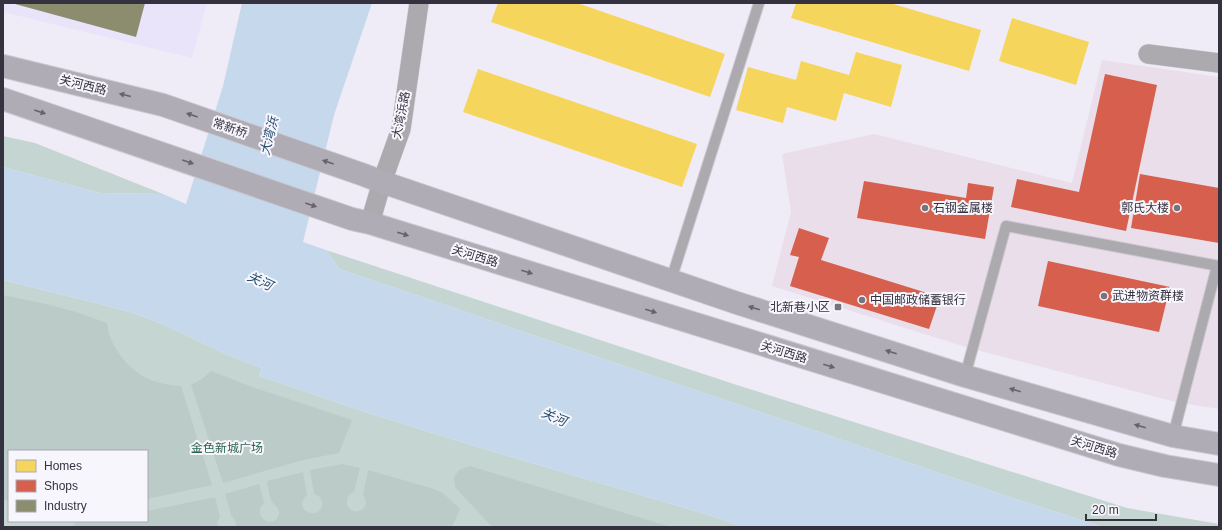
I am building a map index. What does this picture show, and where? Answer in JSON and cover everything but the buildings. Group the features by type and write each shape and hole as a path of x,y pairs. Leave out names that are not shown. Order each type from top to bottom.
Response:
{"main road":[{"name":"关河西路","path":"3,66 163,105"},
{"path":"3,99 361,221"},
{"name":"常新桥","path":"163,105 373,179"},
{"path":"373,179 745,305 965,376 1173,436 1219,444"},
{"name":"关河西路","path":"361,221 1119,455 1166,466 1219,475"}],"street":[{"name":"大湾浜路","path":"361,221 373,179 401,129 419,3"},
{"path":"1148,54 1219,63"}],"lane":[{"path":"671,280 759,3"},
{"path":"965,376 1006,226 1218,266 1173,436"}],"shaded area":[{"path":"3,3 207,3 192,58 3,12"},
{"path":"1102,60 1219,77 1219,409 1176,402 969,348 772,286 791,212 782,154 874,134 1072,183"}],"green space":[{"path":"3,136 35,143 163,194 100,193 3,167"},
{"path":"326,250 740,386 1127,508 1219,524 1219,527 1103,527 1022,501 339,269"},
{"name":"金色新城广场","path":"3,280 133,313 162,324 228,355 262,368 259,376 365,412 484,449 712,516 744,527 3,527"},
{"path":"3,295 76,312 107,323 109,335 118,352 138,373 153,381 181,386 212,485 148,499 148,450 8,450 8,501 3,500"},
{"path":"211,371 255,388 352,420 339,453 303,460 223,483 191,385 202,379"},
{"path":"342,464 360,468 354,492 350,494 347,499 347,505 350,509 358,511 364,508 366,504 363,495 368,470 431,488 443,493 460,509 452,527 236,527 236,522 231,515 225,494 259,484 264,503 260,508 260,513 265,520 272,522 278,518 279,512 271,500 267,481 303,472 307,495 303,500 302,505 308,512 317,512 321,509 322,501 320,497 314,494 310,470"},
{"path":"470,466 671,527 492,527 455,487 454,477 459,470"},
{"path":"215,497 220,517 217,522 218,527 71,527 77,522 148,522 148,511"}],"water":[{"path":"242,3 372,3 334,115 303,242 326,250 339,269 1022,501 1103,527 744,527 712,516 484,449 365,412 259,376 262,368 228,355 162,324 133,313 3,280 3,167 100,193 163,194 186,204 223,86"}],"place":[{"name":"石钢金属楼","path":"925,208"},
{"name":"郭氏大楼","path":"1177,208"},
{"name":"武进物资群楼","path":"1104,296"},
{"name":"中国邮政储蓄银行","path":"862,300"},
{"name":"北新巷小区","path":"838,307"}],"water label":[{"name":"大湾浜","path":"269,136"},
{"name":"关河","path":"260,281"},
{"name":"关河","path":"554,417"}]}
